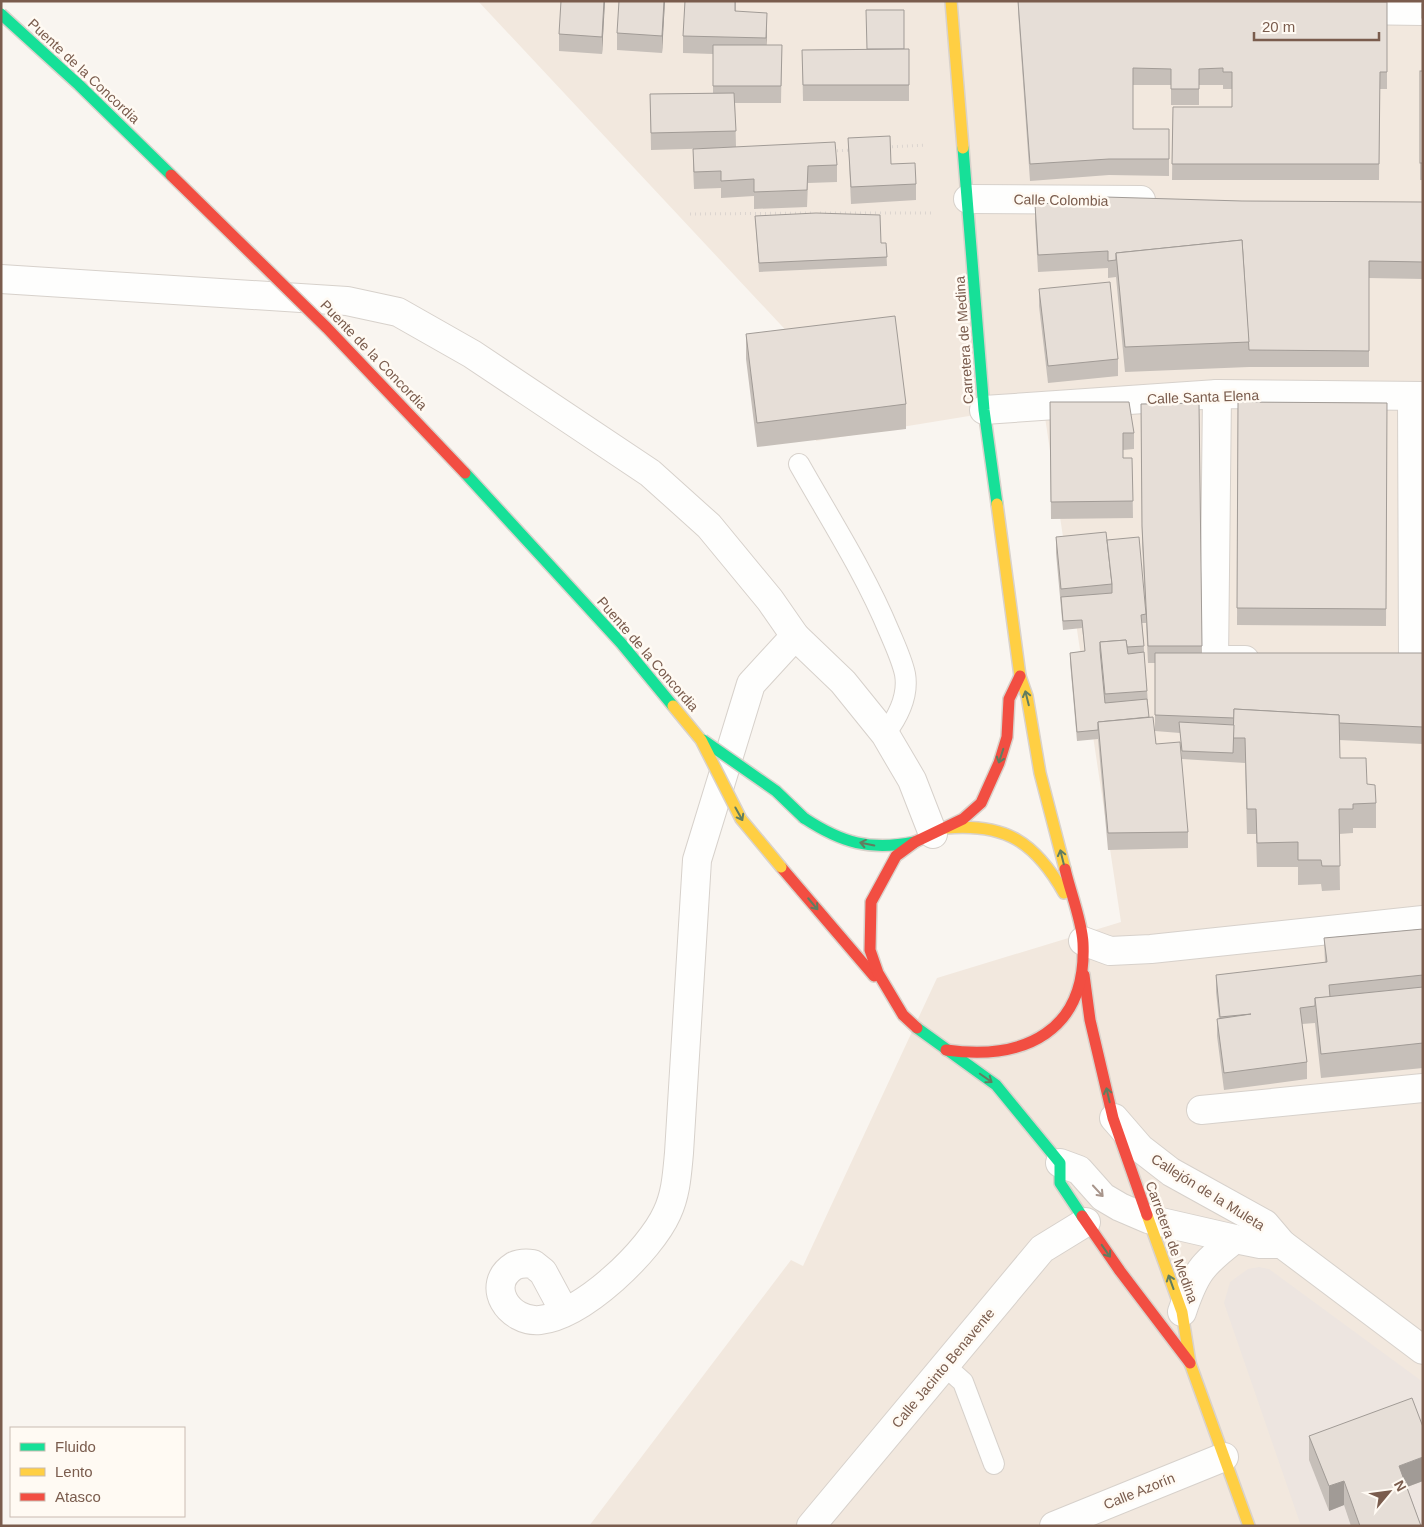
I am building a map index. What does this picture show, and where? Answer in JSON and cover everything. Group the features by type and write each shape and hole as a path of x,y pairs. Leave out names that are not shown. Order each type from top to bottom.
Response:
{"main road":[{"name":"Carretera de Medina","path":"951,1 984,410 1020,676 1027,696 1040,773 1081,942 1090,1020 1113,1118 1182,1312 1190,1363 1249,1526"},
{"name":"Puente de la Concordia","path":"1,14 79,85 327,328 426,431 622,643 701,740"},
{"path":"1020,676 1009,699 1007,736 992,781 980,803 963,819 930,835 896,856 871,902 870,950 878,973 903,1015 921,1032 996,1085 1060,1163 1060,1183 1155,1319 1190,1363"},
{"path":"701,740 776,791 804,818 838,838 876,846 893,847 962,826 987,826 1009,832 1025,842 1057,879 1081,942 1076,992 1067,1015 1046,1033 1024,1046 998,1053 971,1055 946,1050"},
{"path":"701,740 741,820 890,995"}],"street":[{"path":"1325,10 1423,11"},
{"name":"Calle Colombia","path":"969,206 1166,201"},
{"path":"1,279 347,301 398,312 472,354 650,473 709,526 770,600 795,636 843,682 885,734 912,780 930,835"},
{"path":"1217,394 1214,660 1274,660"},
{"name":"Calle Santa Elena","path":"984,410 1217,394 1417,396"},
{"path":"1384,660 1418,659 1417,396"},
{"path":"564,1311 588,1299 619,1274 651,1238 667,1213 676,1184 679,1154 697,860 751,684 795,636"},
{"path":"1081,942 1110,951 1151,949 1423,920"},
{"path":"1201,1110 1423,1088"},
{"name":"Callejón de la Muleta","path":"1113,1118 1140,1148 1171,1172 1265,1224 1282,1244 1423,1350"},
{"name":"Callejón de la Muleta","path":"1060,1163 1079,1170 1103,1197 1120,1207 1148,1219 1235,1240 1260,1244 1282,1244"},
{"name":"Calle Jacinto Benavente","path":"811,1526 1042,1249 1086,1222"},
{"path":"1182,1312 1196,1276 1207,1261 1235,1240"},
{"name":"Calle Azorín","path":"1054,1526 1224,1457"}],"lane":[{"path":"799,464 878,604 899,655 905,675 904,697 898,717 885,734"},
{"path":"945,1366 963,1382 994,1464"}],"path":[{"path":"886,148 963,142"},
{"path":"828,151 857,150"},
{"path":"690,214 969,206"}],"shaded area":[{"path":"478,1 1423,1 1423,1526 589,1526 791,1260 803,1266 937,978 1121,922 1043,404 816,441 808,354"},
{"path":"1259,1267 1269,1269 1423,1382 1423,1526 1301,1526 1224,1303 1230,1282 1248,1269"}],"building":[{"path":"561,1 604,1 602,37 559,34"},
{"path":"619,1 664,1 662,36 617,33"},
{"path":"685,1 735,1 735,11 767,13 766,38 683,36"},
{"path":"1018,1 1387,2 1387,72 1380,72 1379,164 1172,164 1173,107 1232,107 1232,72 1223,72 1223,68 1199,69 1199,89 1171,89 1171,69 1133,68 1133,129 1169,129 1169,159 1109,159 1030,164"},
{"path":"866,10 904,10 904,49 867,49"},
{"path":"713,45 782,45 781,86 713,86"},
{"path":"909,49 909,85 803,85 802,50"},
{"path":"1420,71 1423,71 1423,163 1420,163"},
{"path":"734,93 736,131 651,133 650,94"},
{"path":"890,136 891,164 915,163 916,184 851,187 848,138"},
{"path":"835,142 837,165 808,166 807,190 754,192 754,179 721,181 721,171 694,172 693,149"},
{"path":"1105,197 1242,201 1423,202 1423,262 1369,261 1369,351 1249,350 1242,240 1116,253 1116,260 1108,261 1108,251 1038,255 1035,204 1105,201"},
{"path":"816,213 880,215 881,243 886,243 887,257 759,263 755,216"},
{"path":"1242,240 1249,342 1125,347 1116,253"},
{"path":"1110,282 1118,359 1048,366 1039,289"},
{"path":"895,316 906,404 757,423 746,334"},
{"path":"1050,402 1129,402 1134,433 1123,433 1123,458 1132,458 1133,501 1051,502"},
{"path":"1238,402 1387,403 1386,609 1237,608"},
{"path":"1199,403 1202,646 1148,646 1142,526 1141,404"},
{"path":"1106,532 1112,584 1061,589 1056,537"},
{"path":"1139,537 1146,614 1141,615 1144,646 1127,647 1126,640 1100,642 1100,650 1105,703 1147,699 1149,717 1098,722 1098,730 1077,732 1070,653 1085,651 1082,620 1063,621 1061,597 1112,593 1107,540"},
{"path":"1126,640 1128,654 1144,652 1147,691 1105,694 1100,642"},
{"path":"1155,653 1423,653 1423,727 1339,723 1339,715 1234,709 1234,718 1155,715"},
{"path":"1234,709 1339,715 1340,758 1366,758 1367,784 1375,785 1376,803 1353,804 1353,809 1339,809 1340,866 1322,866 1321,860 1298,860 1298,842 1257,843 1256,809 1247,809 1245,738 1233,738"},
{"path":"1153,717 1156,744 1180,742 1188,832 1108,833 1098,722"},
{"path":"1179,722 1234,725 1233,753 1182,751"},
{"path":"1423,929 1423,975 1329,985 1330,997 1315,998 1315,1006 1300,1008 1307,1062 1224,1073 1217,1019 1251,1014 1220,1017 1216,975 1327,962 1324,938"},
{"path":"1423,987 1423,1043 1321,1054 1315,998"},
{"path":"1412,1398 1423,1427 1423,1457 1399,1466 1421,1526 1360,1526 1344,1481 1329,1486 1309,1436"}],"traffic: fast":[{"path":"1,14 79,85 171,175"},
{"path":"963,148 984,410 997,504"},
{"path":"465,473 621,643 673,706"},
{"path":"703,740 776,791 804,818"},
{"path":"804,818 831,834 857,843 884,846 915,842"},
{"path":"917,1028 996,1085 1060,1163 1060,1183 1082,1216"}],"traffic: slow":[{"path":"951,1 963,148"},
{"path":"997,504 1020,676 1027,696 1040,773 1065,869"},
{"path":"673,706 701,740 741,819 781,867"},
{"path":"946,828 967,827 986,829 1017,839 1042,861 1064,893"},
{"path":"1147,1215 1182,1312 1190,1363 1249,1526"}],"traffic: jam":[{"path":"171,175 327,328 465,473"},
{"path":"917,1028 903,1015 878,973 870,950 871,902 896,856 915,842 963,819 981,803 999,763 1007,737 1009,699 1020,676"},
{"path":"781,867 874,976"},
{"path":"946,1050 975,1052 1001,1050 1025,1044 1046,1034 1062,1018 1074,998 1082,973 1083,943 1078,916 1065,869"},
{"path":"1084,975 1090,1020 1113,1118 1147,1215"},
{"path":"1082,1216 1120,1271 1190,1363"}]}
